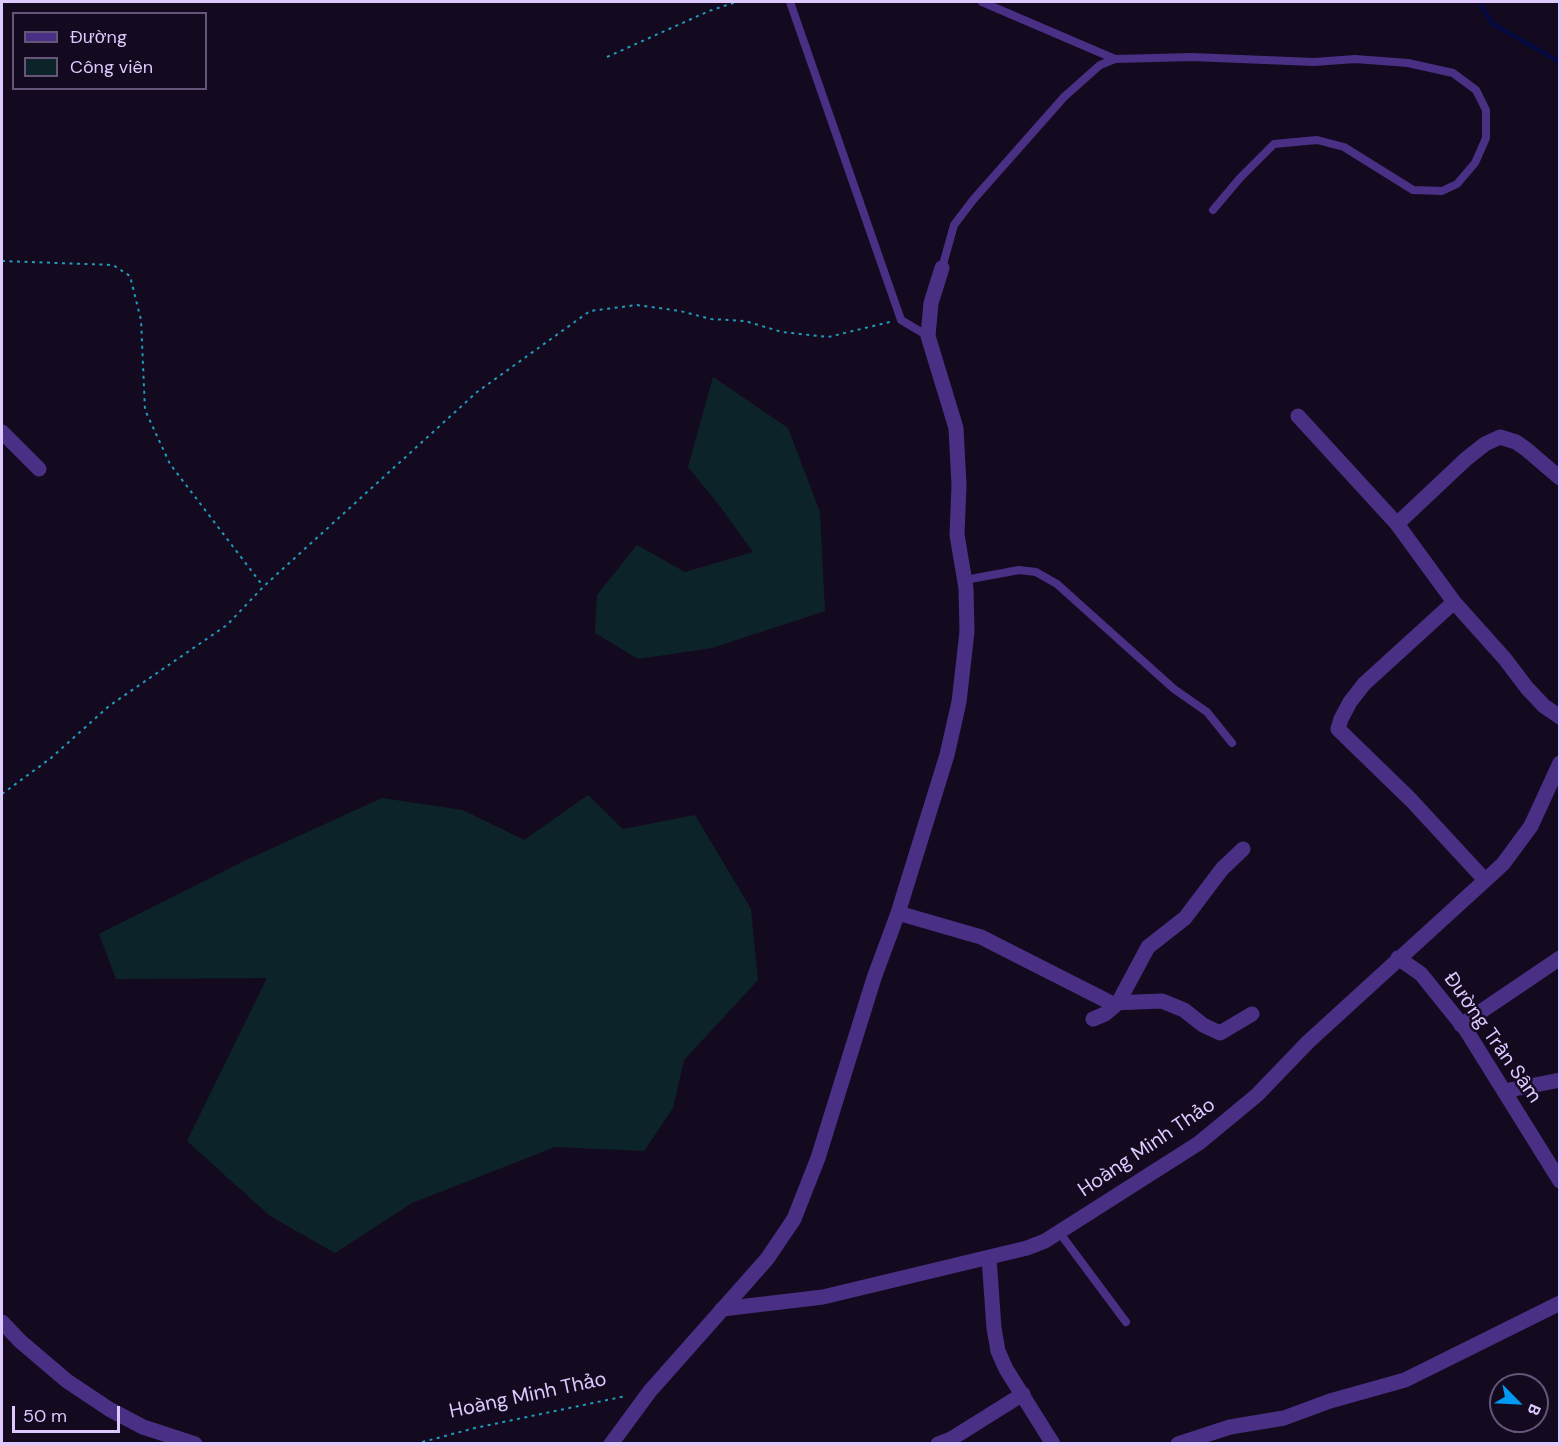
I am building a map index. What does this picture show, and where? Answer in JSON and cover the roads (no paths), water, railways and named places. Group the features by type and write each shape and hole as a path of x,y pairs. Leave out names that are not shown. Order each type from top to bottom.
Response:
{"street":[{"path":"611,1443 650,1391 767,1259 794,1219 818,1158 947,755 959,702 967,632 965,580 957,535 959,484 956,428 928,336 931,303 942,268"},
{"path":"1298,416 1397,524 1454,602 1544,706 1560,717"},
{"path":"2,432 39,469"},
{"path":"1397,524 1466,459 1485,444 1500,437 1516,442 1527,449 1560,478"},
{"path":"1454,602 1364,684 1350,702 1338,729 1411,800 1485,880"},
{"name":"Hoàng Minh Thảo","path":"722,1309 823,1297 1027,1248 1045,1241 1199,1143 1257,1095 1308,1042 1503,864 1531,826 1560,763"},
{"path":"1093,1019 1105,1014 1118,1003 1148,947 1185,918 1222,869 1243,849"},
{"path":"898,913 981,937 1111,1003 1162,1001 1184,1010 1203,1025 1220,1033 1252,1014"},
{"name":"Đường Trần Sâm","path":"1398,958 1421,974 1461,1025 1560,1181"},
{"path":"1461,1025 1560,958"},
{"path":"1504,1092 1560,1080"},
{"path":"989,1258 992,1308 998,1351 1006,1369 1053,1443"},
{"path":"1178,1443 1230,1427 1284,1418 1330,1401 1405,1380 1560,1303"},
{"path":"2,1322 20,1341 67,1381 109,1409 143,1426 195,1443"},
{"path":"938,1443 951,1439 1023,1394"}],"lane":[{"path":"790,2 901,320 928,336"},
{"path":"982,2 1000,5 1114,59"},
{"path":"942,268 954,225 973,200 1064,97 1100,65 1114,59 1191,57 1314,62 1355,59 1408,63 1453,73 1476,90 1486,110 1486,138 1475,163 1457,184 1442,191 1413,190 1344,147 1317,140 1274,144 1240,178 1213,210"},
{"path":"965,580 1019,570 1036,572 1057,585 1174,689 1207,712 1232,743"},
{"path":"1059,1232 1126,1322"}],"waterway":[{"path":"1481,2 1493,24 1560,62"}]}
